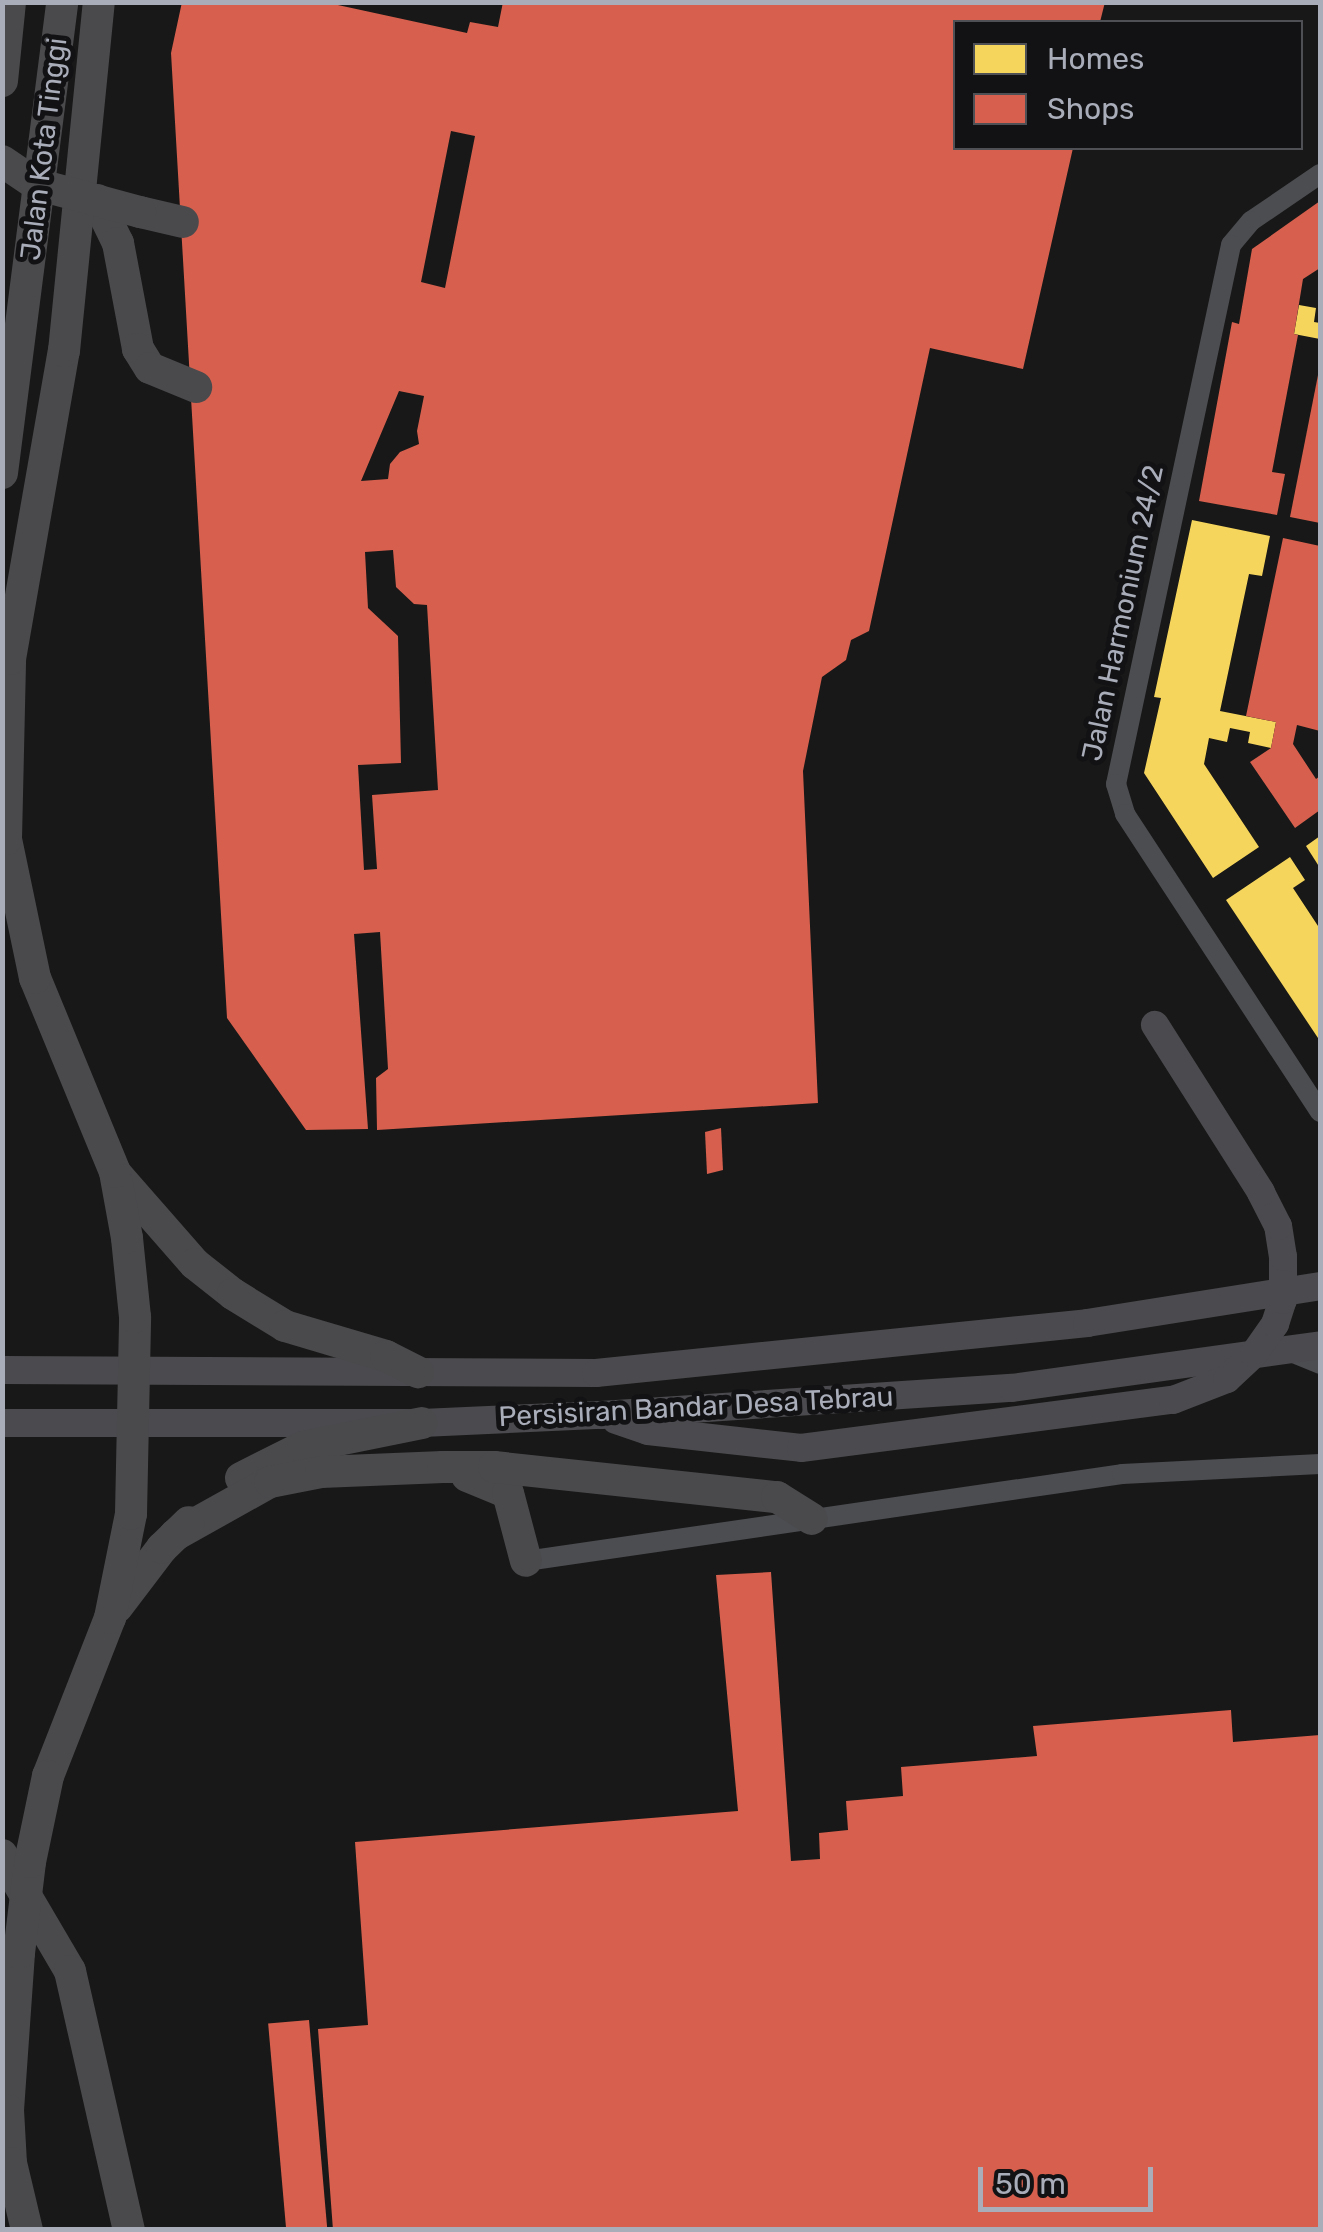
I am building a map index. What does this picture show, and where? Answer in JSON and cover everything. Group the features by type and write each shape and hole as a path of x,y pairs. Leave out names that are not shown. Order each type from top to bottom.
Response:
{"highway":[{"name":"Jalan Kota Tinggi","path":"2,81 10,2"},
{"name":"Jalan Kota Tinggi","path":"2,473 62,2"},
{"path":"28,2230 11,2163 10,2034 30,1862 48,1776 110,1618 130,1514 133,1280 114,1172 40,993 6,839 10,659 46,434 64,351 99,2"},
{"path":"46,434 44,347 57,182 49,120"},
{"path":"2,161 36,184 183,222"},
{"path":"97,200 118,243 138,349 150,368 196,387"},
{"path":"114,1172 195,1264 233,1294 285,1326 386,1356 418,1372"},
{"path":"110,1618 175,1535 224,1488 268,1461 303,1447 422,1423"},
{"path":"175,1535 270,1482 322,1472 442,1468 494,1468 777,1497 812,1519"},
{"path":"442,1468 508,1493 526,1561"},
{"path":"2,1855 70,1972 128,2230"}],"main road":[{"path":"601,1415 648,1431 801,1448 1173,1400 1227,1379 1254,1354 1275,1324 1283,1300 1282,1239 1261,1192 1155,1025"},
{"name":"Persisiran Bandar Desa Tebrau","path":"2,1370 596,1373 1087,1323 1316,1285"},
{"name":"Persisiran Bandar Desa Tebrau","path":"2,1423 422,1423 601,1415 1012,1388 1320,1345"}],"street":[{"name":"Jalan Harmonium 24/2","path":"1320,174 1251,221 1231,246 1116,784 1125,814 1320,1112"},
{"path":"1286,1350 1320,1364"},
{"path":"526,1561 1122,1474 1320,1464"}],"building: Homes":[{"path":"1299,305 1316,308 1314,322 1320,323 1320,339 1294,334"},
{"path":"1192,520 1270,536 1262,576 1249,574 1220,711 1276,722 1271,748 1248,743 1250,732 1230,728 1227,742 1209,738 1204,764 1259,847 1213,878 1144,773 1161,698 1154,697"},
{"path":"1320,836 1320,868 1306,846"},
{"path":"1290,857 1305,880 1293,888 1320,929 1320,1041 1226,900"}],"building: Shops":[{"path":"182,2 324,2 467,33 470,22 498,27 503,2 1105,2 1100,20 953,20 953,150 1073,150 1023,369 930,348 869,631 851,640 846,660 822,677 803,771 818,1103 377,1130 376,1078 388,1069 380,932 354,934 368,1129 306,1130 227,1018 171,53","holes":["451,131 475,136 445,288 421,282","399,391 424,396 417,431 419,444 400,452 390,464 388,479 361,481","393,550 396,587 414,604 427,605 438,790 372,795 377,869 364,870 358,765 401,763 398,636 368,608 365,552"]},
{"path":"1320,201 1320,268 1303,279 1294,334 1298,335 1272,472 1285,474 1277,515 1199,501 1232,322 1239,324 1252,249"},
{"path":"1320,370 1320,523 1290,517"},
{"path":"1283,538 1320,546 1320,731 1297,725 1293,744 1316,779 1320,776 1320,810 1295,828 1250,762 1271,748 1276,722 1246,716"},
{"path":"721,1128 723,1170 707,1174 705,1132"},
{"path":"771,1572 791,1861 820,1859 819,1833 848,1830 846,1801 903,1796 901,1767 1037,1756 1033,1726 1231,1710 1233,1742 1320,1735 1320,2230 333,2230 318,2029 368,2025 355,1842 738,1811 716,1575"},
{"path":"309,2020 327,2230 286,2230 268,2024"}]}
